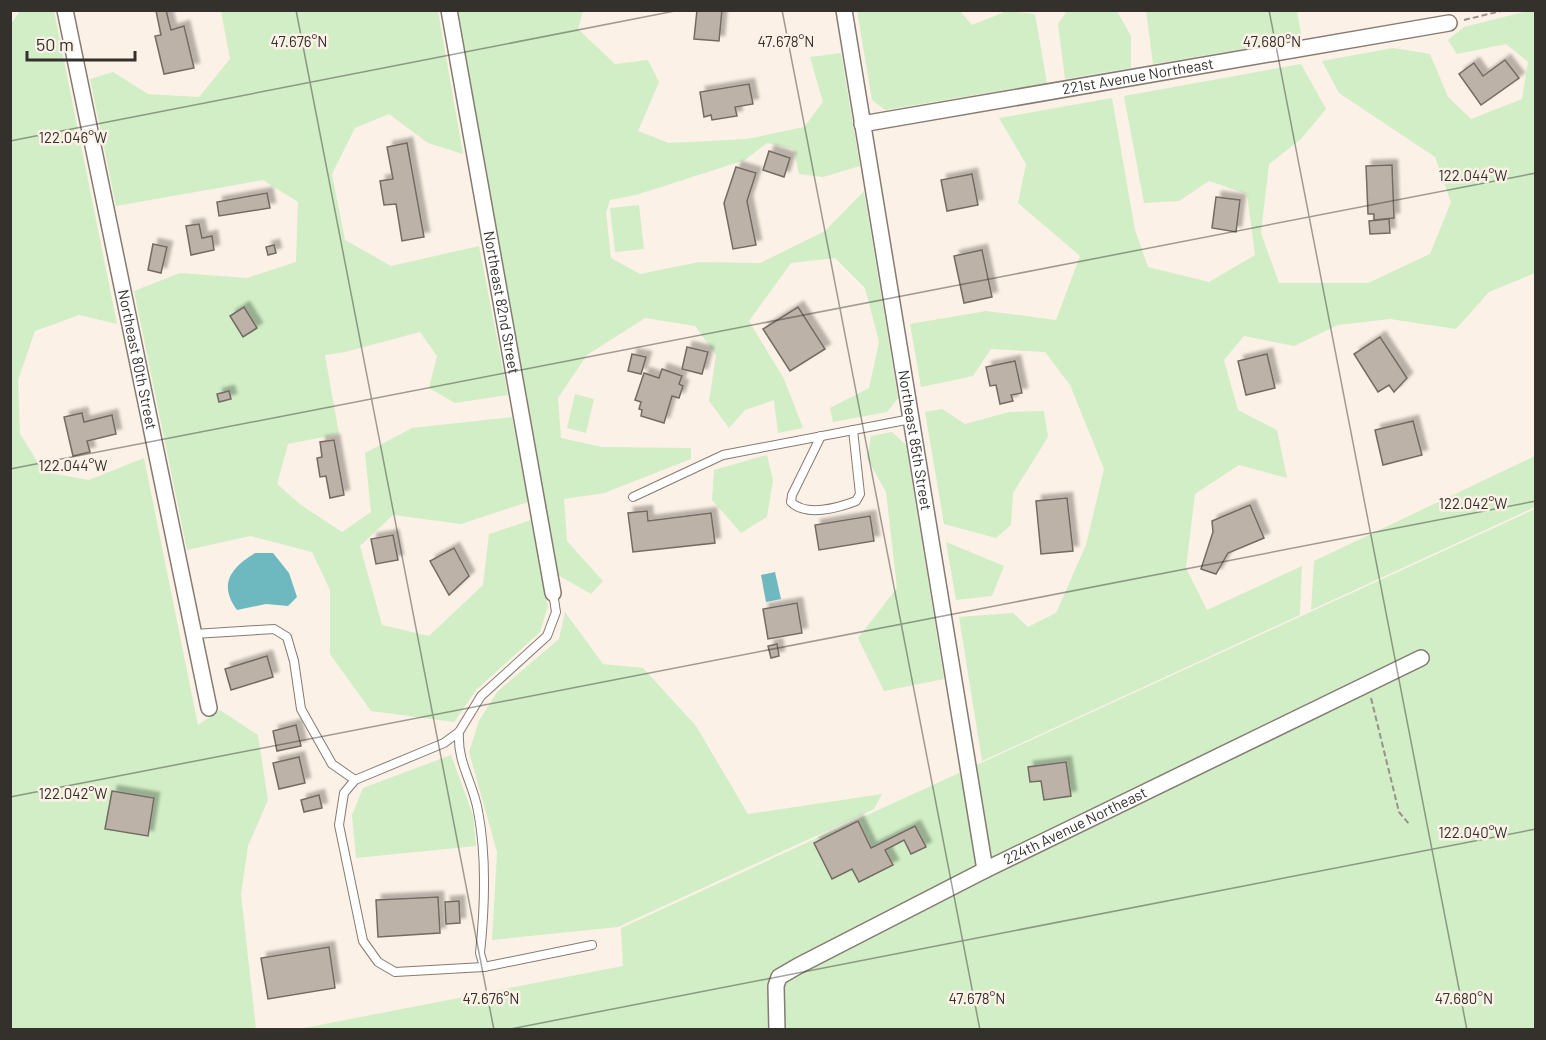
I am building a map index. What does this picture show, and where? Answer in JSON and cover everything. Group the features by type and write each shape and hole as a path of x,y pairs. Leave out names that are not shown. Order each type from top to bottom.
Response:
{"street":[{"name":"Northeast 80th Street","path":"65,10 209,708"},
{"name":"Northeast 82nd Street","path":"449,10 553,593"},
{"name":"Northeast 85th Street","path":"844,10 985,870"},
{"name":"221st Avenue Northeast","path":"862,124 1449,23"},
{"name":"224th Avenue Northeast","path":"777,1029 774,999 779,977 985,870 1421,658"}],"lane":[{"path":"633,497 723,455 911,419"},
{"path":"821,436 792,495 791,502 798,508 812,511 856,501 860,494 853,430"},
{"path":"553,593 556,612 548,636 481,696 459,732 444,743 355,780 344,793 339,825 363,940 378,962 395,972 484,967 592,945"},
{"path":"194,634 274,628 287,637 294,661 301,709 332,764 355,780"},
{"path":"459,732 458,751 478,809 484,861 480,953 484,967"}],"path":[{"path":"1449,23 1505,10"},
{"path":"1367,685 1399,812 1409,824"}],"green space":[{"path":"1531,10 1536,11 1535,273 1489,292 1456,329 1390,319 1338,325 1294,346 1244,336 1224,360 1238,410 1277,430 1287,478 1239,465 1195,494 1186,568 1207,610 1302,566 1300,615 982,761 959,617 1013,613 1028,627 1056,613 1086,545 1104,469 1070,385 1045,352 991,349 973,376 921,387 910,324 986,311 1056,320 1080,256 1018,203 1026,164 999,118 1112,98 1135,230 1148,267 1209,282 1255,255 1247,194 1209,181 1179,201 1144,203 1124,96 1301,64 1326,109 1301,139 1269,164 1261,233 1279,283 1368,283 1430,254 1451,202 1435,157 1339,93 1322,61 1393,48 1430,54 1448,97 1471,119 1522,99 1528,62 1506,44 1457,54 1448,40 1464,27"},
{"path":"20,11 54,11 117,324 79,315 35,331 18,380 20,434 44,472 89,480 144,458 198,725 220,710 258,735 268,800 248,846 241,894 256,1029 11,1029 10,25"},
{"path":"221,11 438,11 463,154 428,143 389,114 355,128 332,174 345,240 391,266 479,246 508,395 455,403 429,388 437,356 420,332 325,355 339,434 288,444 277,484 301,505 342,532 371,512 365,453 412,428 512,417 528,502 461,524 393,515 360,546 382,625 429,636 483,585 489,534 531,520 548,606 540,632 477,689 454,722 371,711 330,654 330,590 312,552 250,536 187,550 134,291 180,273 247,278 296,262 298,202 263,180 116,206 90,79 113,72 148,94 199,97 230,59"},
{"path":"458,11 583,11 578,29 615,64 648,60 659,82 638,131 669,143 747,139 804,127 823,102 810,57 841,53 860,166 823,177 799,174 794,149 767,143 745,160 636,195 610,200 606,212 611,258 640,274 699,262 760,263 825,231 864,191 898,398 887,412 833,422 830,408 869,388 879,342 865,288 835,258 791,263 749,321 784,379 803,428 778,433 774,400 745,410 729,428 709,401 716,355 695,326 645,318 587,355 558,398 561,438 602,447 691,448 691,459 604,493 564,499 567,541 603,581 591,594 558,575"},
{"path":"857,11 960,11 972,25 1007,11 1035,14 1047,83 885,110 872,100"},
{"path":"1067,11 1117,11 1131,36 1131,68 1065,79 1058,24"},
{"path":"1146,11 1297,11 1302,39 1153,64"},
{"path":"639,205 644,249 615,252 610,208"},
{"path":"575,394 594,399 586,433 567,428"},
{"path":"942,409 965,424 1009,412 1044,411 1048,437 1013,493 1011,525 996,538 944,524 925,412"},
{"path":"892,432 906,445 944,679 884,691 858,638 897,588 886,492 867,458 871,436"},
{"path":"767,455 773,480 767,517 741,533 712,500 714,470"},
{"path":"1535,456 1535,507 1311,610 1314,561"},
{"path":"1535,509 1535,1029 294,1030 623,966 621,928"},
{"path":"946,542 1004,566 992,596 956,600"},
{"path":"565,612 603,664 643,668 696,726 748,814 882,794 874,809 618,927 492,940 497,852 469,752 479,721 497,692 559,639"},
{"path":"451,755 473,815 476,846 356,858 352,815 363,788"}],"water":[{"path":"255,553 273,553 289,573 297,597 288,606 266,604 237,610 231,601 228,592 230,577 239,565"},
{"path":"775,572 781,599 766,602 761,575"}],"building":[{"path":"166,10 171,30 184,26 194,68 164,74 155,36 161,35 156,11"},
{"path":"697,10 722,10 719,41 694,39"},
{"path":"1505,60 1519,78 1481,105 1459,74 1474,63 1483,76"},
{"path":"749,84 753,104 735,107 737,116 712,120 711,115 704,117 700,92"},
{"path":"407,143 424,237 402,241 396,204 384,205 380,181 393,179 387,147"},
{"path":"769,151 790,158 784,177 763,170"},
{"path":"1392,165 1394,218 1374,220 1374,214 1368,214 1366,166"},
{"path":"736,167 756,173 747,201 756,245 733,249 724,203"},
{"path":"972,174 978,205 947,211 941,180"},
{"path":"267,193 270,208 219,216 217,202"},
{"path":"1216,197 1240,200 1236,232 1212,228"},
{"path":"1389,219 1390,233 1370,234 1369,221"},
{"path":"199,224 202,238 212,236 214,250 191,255 186,226"},
{"path":"153,244 167,247 161,273 148,270"},
{"path":"274,245 276,253 268,255 266,247"},
{"path":"982,250 992,297 964,303 954,256"},
{"path":"244,307 257,328 243,337 230,316"},
{"path":"798,307 825,349 790,371 763,329"},
{"path":"1380,337 1407,378 1394,392 1389,385 1378,392 1354,354"},
{"path":"687,347 708,352 702,374 682,369"},
{"path":"632,354 646,357 641,374 628,371"},
{"path":"1267,354 1275,388 1246,395 1238,361"},
{"path":"1015,361 1022,393 1011,395 1013,401 1000,404 996,385 990,386 986,367"},
{"path":"662,369 682,376 679,384 683,386 679,398 672,396 664,423 641,416 642,410 639,409 641,402 635,400 644,373 659,378"},
{"path":"229,391 231,399 219,402 217,394"},
{"path":"82,413 84,422 112,415 116,434 87,441 90,452 73,456 64,417"},
{"path":"1413,421 1422,455 1383,465 1375,430"},
{"path":"334,440 344,495 330,498 326,476 320,477 317,458 322,457 320,442"},
{"path":"1067,498 1073,551 1041,554 1036,501"},
{"path":"1250,505 1264,538 1228,553 1216,574 1201,569 1213,532 1212,521"},
{"path":"647,511 648,521 711,513 715,543 633,552 628,513"},
{"path":"870,516 874,541 819,550 815,525"},
{"path":"393,535 398,560 376,564 371,539"},
{"path":"454,548 469,576 449,595 430,561"},
{"path":"797,603 802,633 768,639 763,609"},
{"path":"777,644 779,656 771,658 768,646"},
{"path":"267,656 273,677 231,690 225,669"},
{"path":"296,725 301,746 277,751 273,731"},
{"path":"299,757 305,783 279,789 273,763"},
{"path":"1066,762 1071,796 1044,800 1041,781 1030,782 1028,767"},
{"path":"112,791 154,798 148,836 105,829"},
{"path":"319,795 322,808 304,812 301,800"},
{"path":"858,821 871,848 915,826 926,847 911,854 904,840 885,850 893,865 859,882 852,869 832,879 814,843"},
{"path":"438,897 440,933 378,937 376,900"},
{"path":"459,901 460,923 446,924 445,902"},
{"path":"329,947 335,988 268,999 261,958"}]}
